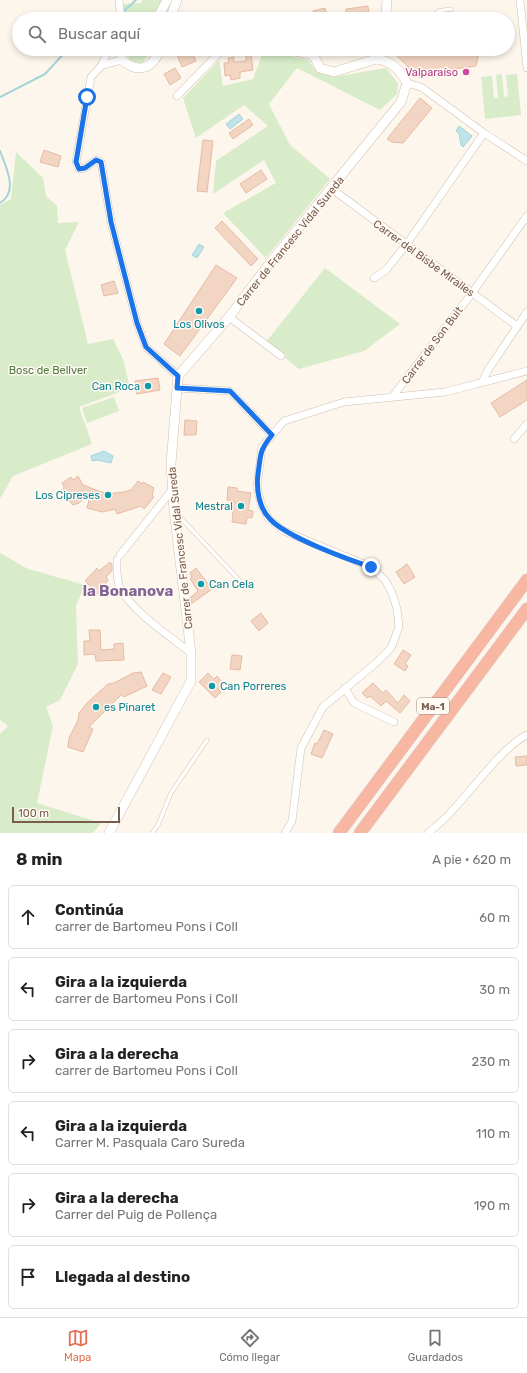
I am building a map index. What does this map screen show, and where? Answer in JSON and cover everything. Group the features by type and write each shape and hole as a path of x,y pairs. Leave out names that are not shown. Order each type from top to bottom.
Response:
{"highway":[{"path":"497,620 527,570"},
{"name":"Ma-1","path":"339,833 527,580"},
{"name":"Ma-1","path":"360,833 527,609"}],"street":[{"path":"119,0 120,12"},
{"path":"160,12 168,0"},
{"path":"172,12 176,0"},
{"path":"386,0 386,12"},
{"path":"520,0 526,41 527,68"},
{"path":"105,56 102,65 91,77 76,162 79,169 85,168 96,160 101,162 111,222 137,323 146,347 178,376"},
{"path":"122,56 122,60 130,67 141,68 150,66 158,56"},
{"path":"177,96 216,56"},
{"path":"315,56 320,68 334,72 376,59 391,63 400,72 407,83 421,87 484,134 527,161"},
{"path":"102,65 122,60"},
{"name":"Carrer de Francesc Vidal Sureda","path":"111,832 191,681 191,653 172,490 171,464 178,376 229,317 270,263 332,189 401,102 407,83"},
{"path":"374,278 386,270 406,245 484,134"},
{"name":"Carrer del Bisbe Miralles","path":"332,189 517,326"},
{"name":"Carrer de Son Buit","path":"393,396 472,293 527,216"},
{"path":"482,382 488,370 527,312"},
{"path":"229,317 281,356"},
{"path":"285,833 292,821 301,748 323,707 391,648 399,627 397,609 392,593 385,580 371,567 284,531 269,519 261,504 257,486 262,448 284,421 344,402 444,392 527,371"},
{"path":"177,388 230,391 272,435"},
{"path":"514,439 527,424"},
{"path":"172,490 118,558 117,578 120,587 147,619 191,653"},
{"path":"345,688 354,704 394,722"},
{"path":"428,833 448,815 493,765 521,738 527,735"}],"lane":[{"path":"437,12 451,9"},
{"path":"174,510 240,581"},
{"path":"152,833 158,825 171,793 208,740"}],"green space":[{"path":"142,0 171,0 167,12 125,12 123,4 141,3"},
{"path":"128,56 148,56 142,63 130,61"},
{"path":"261,56 292,56 308,60 317,72 333,77 386,68 398,83 397,94 380,110 297,68 269,104 290,145 330,179 266,258 223,213 276,183 264,160 213,194 216,161 268,126 244,105 196,138 183,98 219,60 223,86 253,79"},
{"path":"502,74 504,97 508,96 506,75 517,74 521,115 485,119 481,77 492,76 494,98 498,98 496,75"},
{"name":"Bosc de Bellver","path":"16,152 43,178 46,196 57,206 58,223 79,222 65,250 88,344 113,339 123,359 130,388 79,407 92,444 13,476 0,499 0,205 11,199"},
{"path":"325,268 400,324 364,351 299,369 266,342"},
{"path":"114,397 119,411 87,423 82,408"},
{"path":"0,553 28,569 85,585 76,606 78,664 60,700 46,707 53,726 37,803 101,823 93,833 0,833 0,734 8,726 0,720"}],"water":[{"path":"239,114 243,119 230,129 226,124"},
{"path":"459,126 472,136 463,147 461,145 459,133 456,131"},
{"path":"199,244 204,247 197,258 192,255"},
{"path":"104,451 113,456 111,463 97,460 92,461 91,456"}],"building":[{"path":"368,6 369,12 346,12 346,9"},
{"path":"325,8 326,12 313,12"},
{"path":"178,56 194,56 196,61 182,67"},
{"path":"246,56 251,56 253,70 240,72 240,78 231,80 230,75 225,76 224,63 229,63 228,58 234,57 234,62 246,61"},
{"path":"397,56 478,56 476,66 427,73 419,78"},
{"path":"175,68 181,78 170,85 164,74"},
{"path":"420,98 432,108 403,143 392,142 387,139"},
{"path":"249,119 253,125 233,139 229,133"},
{"path":"203,140 213,141 207,192 197,191"},
{"path":"44,150 61,156 58,167 40,162"},
{"path":"261,170 267,179 246,193 240,184"},
{"path":"222,221 258,259 251,266 215,228"},
{"name":"Los Olivos","path":"216,265 237,278 180,356 164,344"},
{"path":"114,281 118,293 104,296 101,285"},
{"name":"Can Roca","path":"158,378 160,390 137,394 135,381"},
{"path":"527,380 527,400 500,417 491,403"},
{"path":"185,420 197,421 196,435 184,435"},
{"name":"Los Cipreses","path":"78,476 83,485 107,494 131,490 138,481 142,484 143,482 154,488 152,495 154,497 144,509 141,506 117,514 115,509 102,512 87,508 91,492 79,503 73,505 63,493 64,487 62,483 71,477 73,480"},
{"name":"Mestral","path":"228,487 237,488 237,491 251,493 248,510 253,511 252,518 247,517 246,524 232,522 234,501 227,500"},
{"name":"la Bonanova","path":"110,562 112,564 112,571 106,577 108,580 98,594 85,581 97,568 99,571"},
{"path":"407,564 415,577 404,584 396,572"},
{"name":"Can Cela","path":"196,568 212,589 191,604 191,597 198,591 190,579 192,577 190,573"},
{"path":"261,613 268,623 259,631 251,621"},
{"name":"la Bonanova","path":"89,630 100,630 101,650 114,649 114,644 123,643 124,660 96,661 95,654 84,655 84,641 90,641"},
{"path":"403,650 411,655 405,664 408,666 405,671 394,664"},
{"path":"232,655 242,656 240,670 230,669"},
{"name":"es Pinaret","path":"141,672 147,686 124,697 122,694 89,727 93,729 83,752 68,747 69,738 78,720 79,713 88,702 108,684 114,683 133,673"},
{"path":"163,673 171,677 161,694 152,690"},
{"name":"Can Porreres","path":"208,673 214,679 217,676 224,684 218,689 221,692 215,698 199,682"},
{"path":"373,683 383,693 386,690 398,703 404,695 410,701 400,713 386,701 381,706 370,696 367,698 362,693"},
{"path":"324,730 333,734 322,758 311,754 315,743 317,744"},
{"path":"527,756 527,765 516,766 515,757"}],"waterway":[{"path":"120,12 125,10 136,0"},
{"path":"0,97 45,74 62,56"},
{"path":"0,151 8,172 10,186 6,198 0,203"}],"place":[{"name":"Valparaíso","path":"466,72"},
{"name":"Los Olivos","path":"199,311"},
{"name":"Can Roca","path":"148,386"},
{"name":"Los Cipreses","path":"108,495"},
{"name":"Mestral","path":"241,506"},
{"name":"Can Cela","path":"201,584"},
{"name":"Can Porreres","path":"212,686"},
{"name":"es Pinaret","path":"96,707"}],"district":[{"name":"la Bonanova","path":"128,591"}],"route":[{"path":"87,97 76,162 79,169 85,168 96,160 101,162 111,222 137,323 146,347 178,376 177,388 230,391 272,435 262,448 257,486 261,504 269,519 284,531 355,562 371,567"}]}
